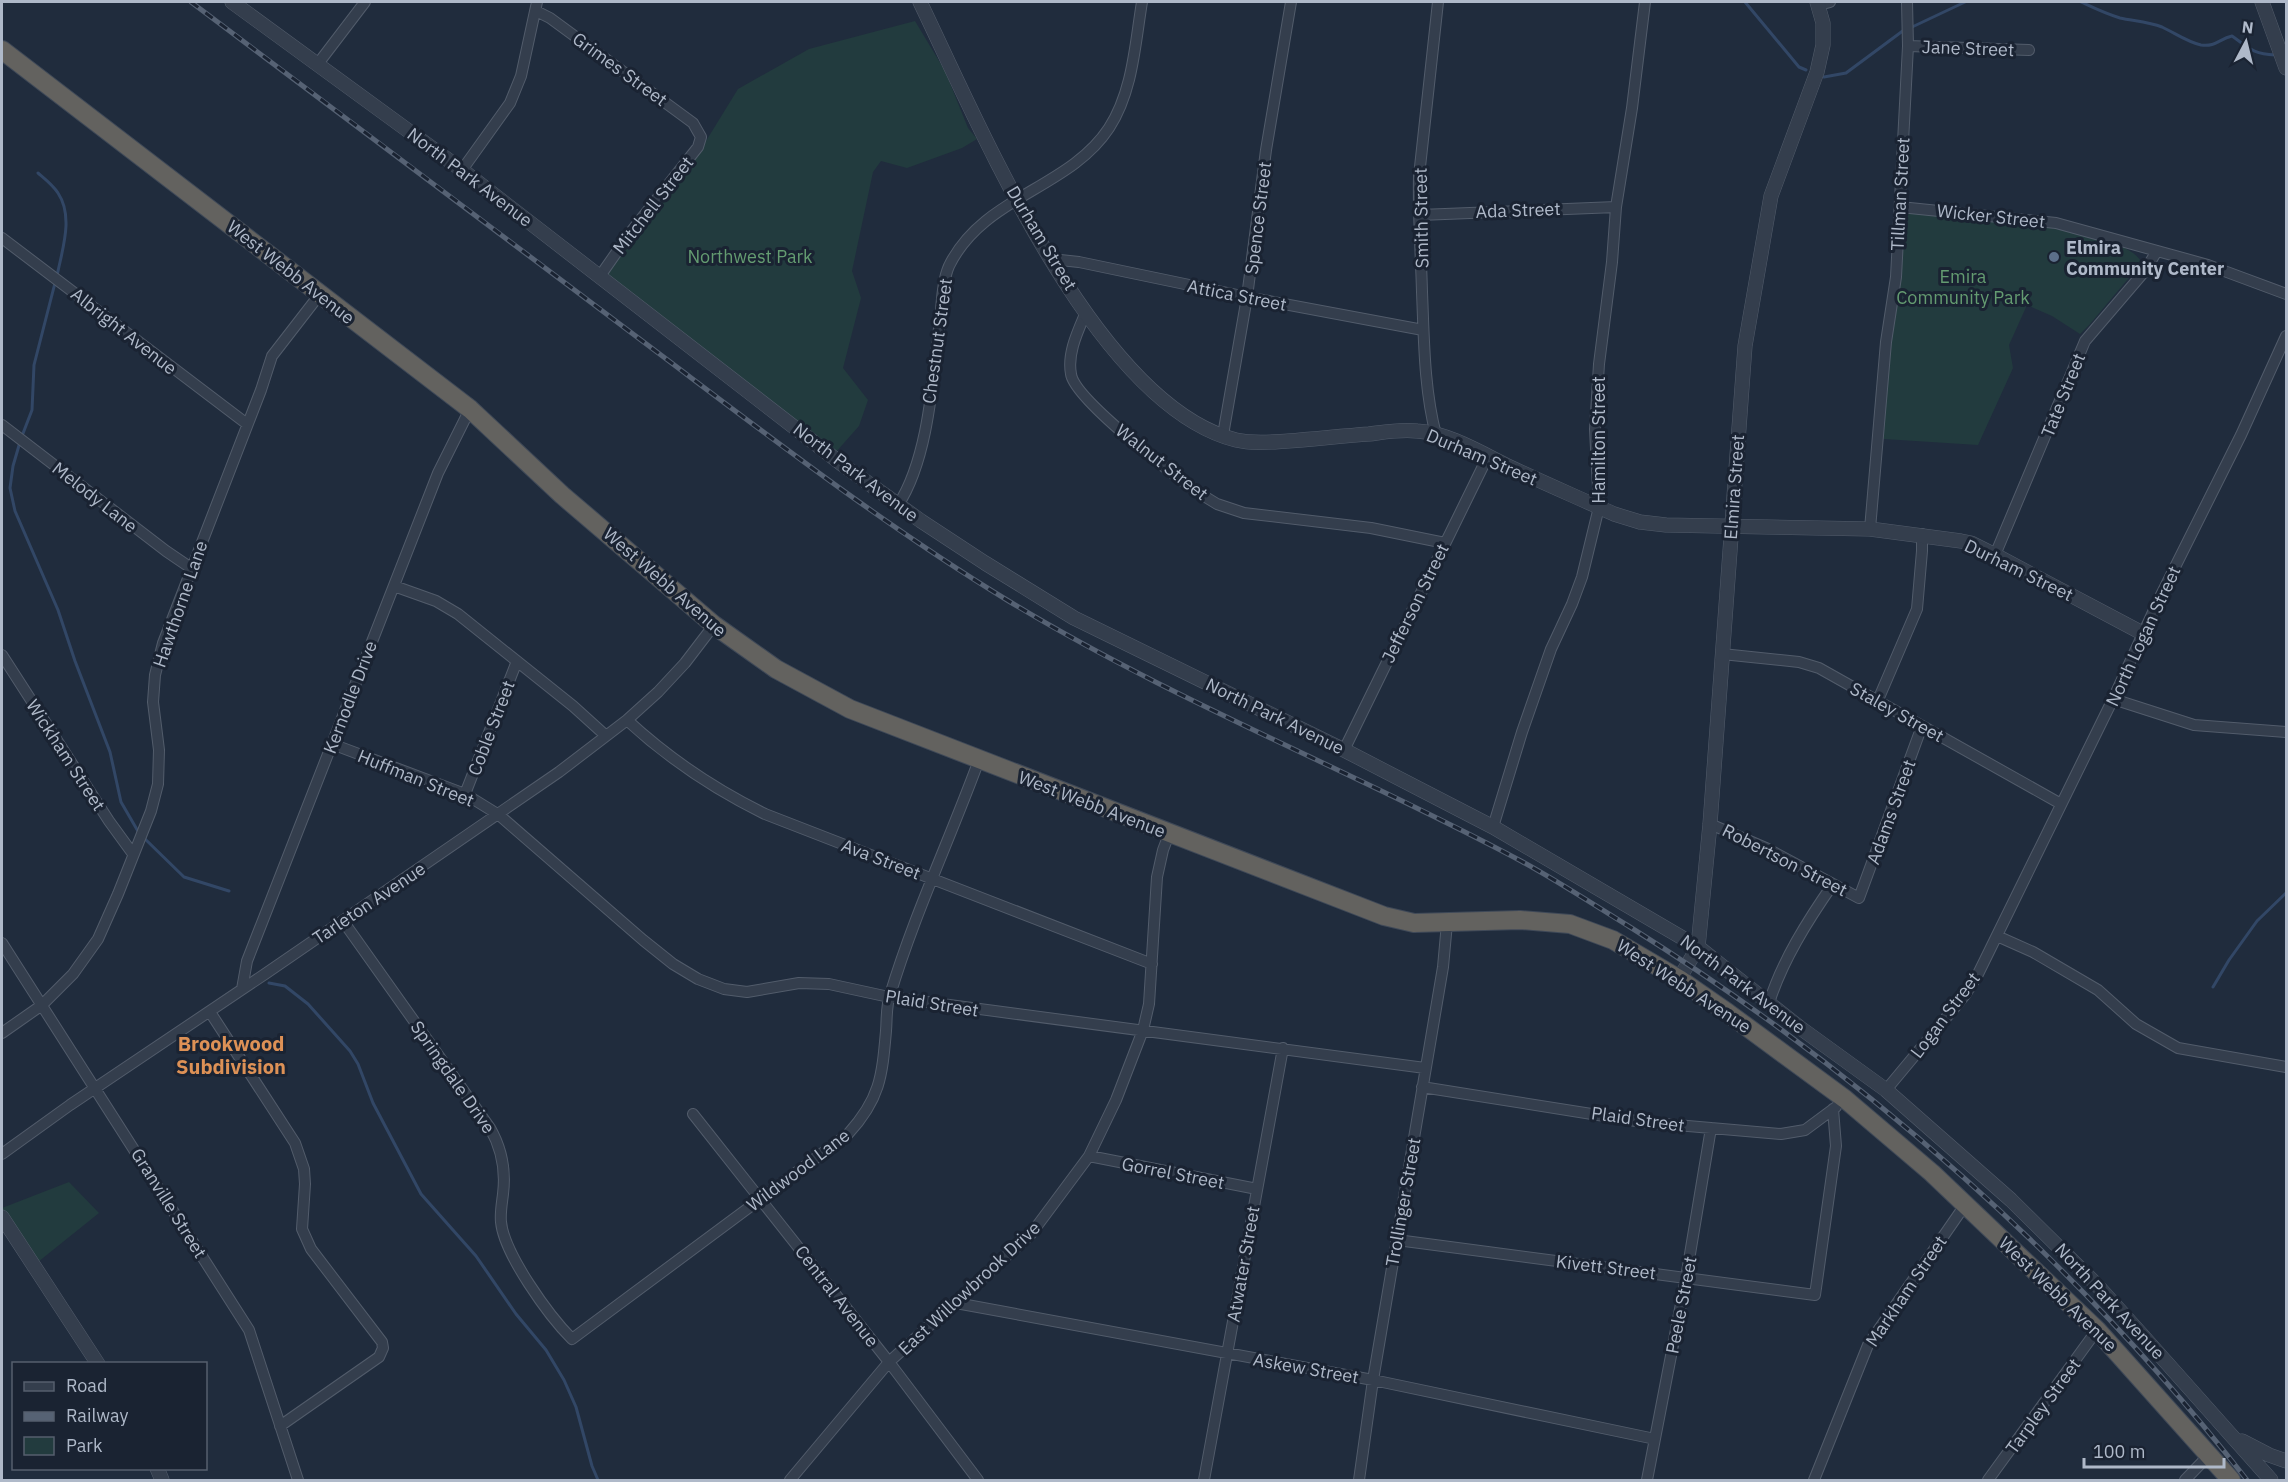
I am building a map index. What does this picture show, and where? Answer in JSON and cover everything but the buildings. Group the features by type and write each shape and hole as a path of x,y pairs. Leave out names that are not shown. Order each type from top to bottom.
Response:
{"highway":[{"name":"West Webb Avenue","path":"2,50 470,409 562,495 714,625 776,669 820,695 979,760 1384,916 1414,923 1520,920 1570,924 1613,940 1679,980 1932,1173 2097,1330 2231,1480"},
{"name":"West Webb Avenue","path":"2209,1455 2225,1480"}],"street":[{"name":"North Park Avenue","path":"232,2 462,170 843,465 985,563 1074,618 1344,750 1493,827 1698,947 1886,1090 1963,1157 2050,1238 2128,1319 2271,1480"},
{"path":"317,65 365,2"},
{"name":"Durham Street","path":"920,2 1017,200 1051,259 1086,312 1118,354 1155,394 1194,423 1237,440 1266,442 1418,431 1436,435 1488,456 1599,507 1640,522 1666,525 1870,530 1922,534 1971,543 2144,634"},
{"name":"Chestnut Street","path":"898,505 914,476 923,438 948,268 964,240 987,218 1078,159 1098,142 1109,128 1128,87 1142,2"},
{"name":"Spence Street","path":"1223,435 1247,297 1266,150 1291,2"},
{"name":"Smith Street","path":"1436,435 1431,417 1423,330 1419,176 1438,2"},
{"name":"Hamilton Street","path":"1493,827 1522,732 1551,649 1582,577 1599,507 1596,418 1599,364 1612,262 1616,207 1632,108 1645,2"},
{"name":"Tillman Street","path":"1870,530 1886,342 1896,277 1908,46 1907,2"},
{"path":"2262,2 2286,68"},
{"name":"Elmira Street","path":"1679,980 1698,947 1710,824 1745,346 1761,241 1771,196 1817,72 1823,45 1822,3"},
{"path":"462,170 510,103 521,76 537,6"},
{"name":"Grimes Street","path":"537,6 550,18 693,123 700,133"},
{"name":"Jane Street","path":"1908,46 2029,50"},
{"name":"Mitchell Street","path":"600,276 630,233 698,147 701,140 700,133"},
{"name":"Ada Street","path":"1419,215 1616,207"},
{"name":"Wicker Street","path":"1900,207 2056,223 2208,265 2286,294"},
{"name":"Albright Avenue","path":"2,238 248,423"},
{"name":"Tate Street","path":"1995,555 2085,341 2144,272 2157,251"},
{"name":"Attica Street","path":"1051,259 1079,262 1423,330"},
{"name":"Hawthorne Lane","path":"2,1033 42,1005 74,974 98,939 118,894 151,811 158,784 160,761 153,702 155,675 163,643 272,356 320,294"},
{"name":"Walnut Street","path":"1086,312 1072,348 1070,361 1074,384 1089,404 1199,493 1223,507 1244,513 1371,528 1445,543"},
{"name":"North Logan Street","path":"1997,936 2241,435 2286,336"},
{"name":"Kernodle Drive","path":"242,989 247,961 447,451 470,409"},
{"name":"Melody Lane","path":"2,425 191,568"},
{"name":"Jefferson Street","path":"1344,750 1488,456"},
{"path":"1878,700 1917,609 1922,534"},
{"path":"394,586 436,601 458,614 605,735"},
{"name":"Tarleton Avenue","path":"2,1154 559,772 627,720 658,692 685,663 714,625"},
{"name":"Staley Street","path":"1722,654 1811,665 1878,700 2061,804"},
{"name":"Wickham Street","path":"2,655 109,821 133,854"},
{"name":"Coble Street","path":"465,794 517,661"},
{"path":"2113,699 2194,725 2286,732"},
{"name":"Ava Street","path":"627,720 641,733 694,771 740,802 765,814 1152,964"},
{"name":"Adams Street","path":"1859,898 1922,726"},
{"name":"Huffman Street","path":"332,744 465,794 499,815"},
{"name":"Wildwood Lane","path":"572,1339 848,1134 870,1107 879,1088 882,1073 889,997 979,760"},
{"name":"Plaid Street","path":"499,815 673,964 698,979 724,989 747,992 799,983 829,984 889,997 1425,1068"},
{"name":"Robertson Street","path":"1710,824 1766,848 1859,898"},
{"name":"East Willowbrook Drive","path":"790,1480 889,1362 1031,1234 1089,1156 1116,1100 1143,1030 1149,1004 1157,877 1162,850 1169,834"},
{"path":"1769,1003 1775,984 1817,906 1833,884"},
{"name":"Springdale Drive","path":"343,921 498,1142 504,1173 501,1222 507,1246 524,1275 572,1339"},
{"name":"Trollinger Street","path":"1359,1480 1373,1380 1443,967 1447,923"},
{"path":"1997,936 2033,952 2098,990 2136,1024 2178,1048 2286,1067"},
{"name":"Logan Street","path":"1886,1090 1965,995 1997,936"},
{"name":"Granville Street","path":"2,943 249,1330 297,1480"},
{"path":"210,1012 295,1143 304,1169 302,1220 305,1238 382,1342 380,1357 280,1426"},
{"name":"Atwater Street","path":"1204,1480 1283,1048"},
{"name":"Plaid Street","path":"1422,1087 1642,1122 1794,1133 1805,1130 1839,1104"},
{"name":"Kivett Street","path":"1397,1240 1815,1296 1836,1146 1839,1104"},
{"name":"Central Avenue","path":"693,1114 889,1362 978,1480"},
{"name":"Peele Street","path":"1647,1480 1686,1278 1711,1128"},
{"name":"Gorrel Street","path":"1089,1156 1257,1189"},
{"name":"Markham Street","path":"1814,1480 1868,1344 1965,1205"},
{"path":"2,1217 97,1362"},
{"name":"Askew Street","path":"956,1303 1373,1380 1655,1440"},
{"name":"Tarpley Street","path":"1988,1480 2097,1330"},
{"path":"2233,1435 2269,1455 2286,1461"},
{"path":"2185,1480 2209,1455"}],"green space":[{"name":"Northwest Park","path":"915,21 945,71 968,128 977,139 962,148 907,168 881,161 873,172 852,271 861,298 843,368 868,400 859,426 836,452 605,274 706,141 738,89 809,49"},
{"name":"Emira Community Park","path":"1909,212 1995,220 2069,231 2101,239 2126,249 2140,260 2138,267 2080,334 2052,316 2027,305 2009,345 2013,368 1978,445 1884,439 1880,435 1903,219"},
{"path":"69,1182 99,1213 33,1266 2,1217 2,1208"}],"waterway":[{"path":"1745,2 1799,67 1806,70"},
{"path":"1910,28 1965,2"},
{"path":"2081,2 2120,18 2162,27 2196,44 2210,45 2232,36 2256,52 2275,55"},
{"path":"1824,77 1846,73 1904,30"},
{"path":"38,173 56,190 63,202 65,212 64,245 57,276"},
{"path":"22,436 32,410 34,365 55,283"},
{"path":"20,442 10,488 15,511 58,610 110,752 121,802 139,833"},
{"path":"143,837 184,877 229,891"},
{"path":"2213,987 2257,921 2286,893"},
{"path":"269,983 285,986 308,1004 350,1051 358,1064 373,1103 421,1194 476,1256 516,1314 546,1350 564,1380 576,1407 598,1480"}],"railway":[{"path":"191,2 776,441 959,570 1069,636 1133,670 1457,828 1535,869 1717,984 1802,1045 1884,1109 1963,1177 2039,1248 2112,1322 2247,1480"}],"place":[{"name":"Elmira Community Center","path":"2054,257"}],"district":[{"name":"Brookwood Subdivision","path":"231,1054"}]}
